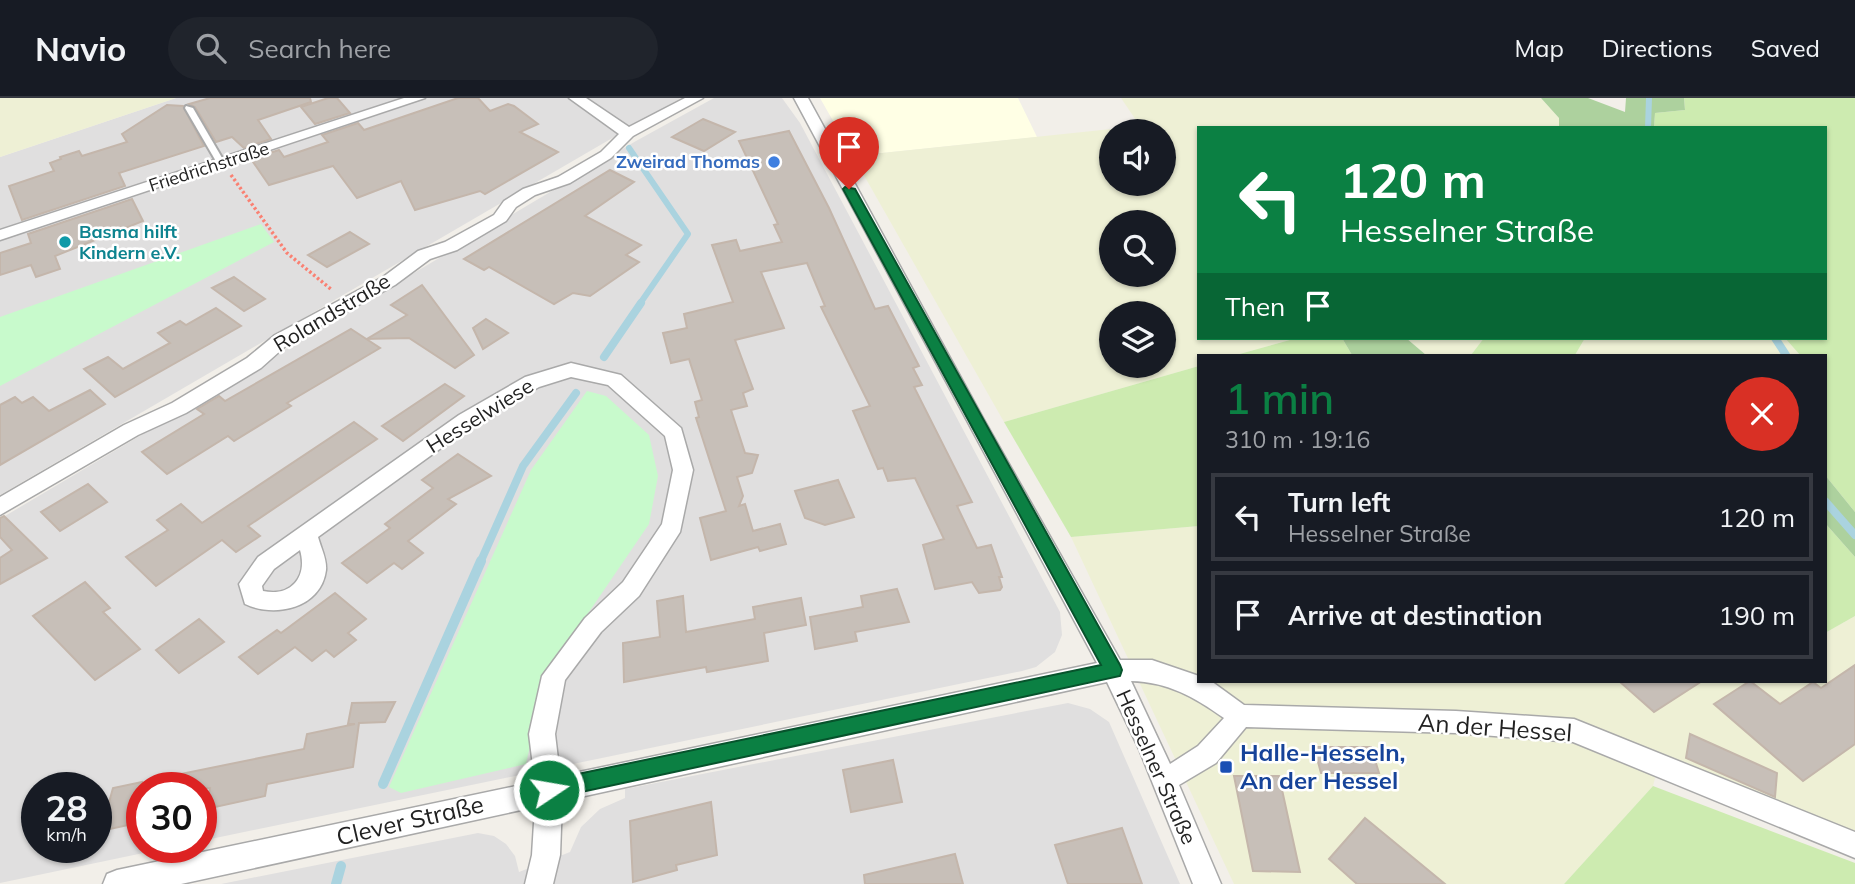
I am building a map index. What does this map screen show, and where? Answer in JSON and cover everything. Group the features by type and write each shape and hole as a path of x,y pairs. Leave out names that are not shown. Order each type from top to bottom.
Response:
{"street":[{"name":"Friedrichstraße","path":"0,235 418,98"},
{"path":"576,98 628,133"},
{"name":"Rolandstraße","path":"0,507 131,430 179,408 254,363 282,339 352,303 424,255 451,246 500,218 510,204 529,192 564,180 606,155 628,133 696,98"},
{"name":"Hesselner Straße","path":"801,98 974,420 1113,670 1163,778 1207,884"},
{"name":"Hesselwiese","path":"306,534 466,420 532,382 571,370 614,380 674,433 683,470 672,526 631,589 593,625 554,676 542,734 549,790 546,855 539,884"},
{"path":"1113,670 1152,671 1200,687 1240,716 1221,745 1178,774 1163,778"},
{"name":"Clever Straße","path":"117,884 1113,670"},
{"name":"An der Hessel","path":"1240,716 1457,722 1574,731 1855,845"}],"lane":[{"path":"189,108 222,163"}],"path":[{"path":"222,163 261,224 287,256 310,276 352,303"}],"shaded area":[{"path":"0,98 176,98 0,157"},
{"path":"176,98 681,98 0,495 0,157"},
{"path":"714,98 782,98 800,123 1060,612 1062,635 1055,652 1036,667 1022,671 217,838 217,772 126,772 126,857 112,860 112,772 21,772 21,863 96,863 0,883 0,519 636,141"},
{"path":"820,98 1018,98 1037,137 853,156"},
{"path":"1121,98 1541,98 1559,118 1559,126 1197,126 1197,340 1290,340 1240,354 1197,354 1197,367 1176,373 1176,301 1099,301 1099,378 1157,378 1004,422 853,156 1099,130 1099,196 1176,196 1176,119 1135,119"},
{"path":"1408,340 1482,340 1472,354 1425,354"},
{"path":"1584,340 1787,340 1799,354 1576,354"},
{"path":"1197,526 1197,683 1827,683 1827,632 1855,616 1855,835 1661,754 1653,786 1564,884 1234,884 1071,537"},
{"path":"1068,703 1090,709 1109,722 1180,884 221,884 478,833 494,836 506,844 515,856 519,872 570,852 581,827 600,809 625,798 625,789"}],"green space":[{"path":"1541,98 1588,98 1625,112 1626,98 1684,98 1685,110 1655,113 1654,126 1559,126 1559,118"},
{"path":"1684,98 1855,98 1855,512 1827,477 1827,354 1799,354 1787,340 1827,340 1827,126 1654,126 1655,113 1685,110"},
{"path":"261,224 274,242 0,386 0,317"},
{"path":"1290,340 1343,340 1351,354 1240,354"},
{"path":"1343,340 1408,340 1425,354 1351,354"},
{"path":"1482,340 1584,340 1576,354 1472,354"},
{"path":"1197,367 1197,526 1071,537 1004,422 1157,378 1176,378 1176,373"},
{"path":"587,391 606,396 649,435 658,476 649,524 546,675 526,764 401,793 389,787 531,470"},
{"path":"1827,477 1855,512 1855,557 1827,525"},
{"path":"1827,525 1855,557 1855,616 1827,632"},
{"path":"1653,786 1855,863 1855,884 1564,884"}],"building":[{"path":"210,98 310,98 311,102 258,120 271,139 244,148 232,137 216,142 195,107 189,104"},
{"path":"328,98 337,98 350,113 315,124 301,107"},
{"path":"458,98 478,98 490,111 508,104 514,106 538,124 520,132 558,152 485,194 480,191 415,210 401,181 357,198 333,166 269,185 251,159 279,150 284,157 328,142 322,135 358,123 364,130"},
{"path":"167,105 183,106 204,146 119,173 125,186 22,220 9,186 54,171 50,163 61,159 60,157 79,151 82,156 127,142 122,134"},
{"path":"703,119 735,132 704,151 672,137"},
{"path":"789,131 829,208 875,309 888,306 919,366 913,368 922,385 914,387 972,502 957,506 977,548 991,545 1002,577 999,577 1002,587 1000,590 979,593 972,582 935,589 923,545 944,539 915,478 888,481 883,468 878,469 853,411 870,406 821,307 825,306 807,263 761,272 784,328 735,340 753,389 743,393 747,406 731,410 745,453 758,455 752,473 737,477 743,496 739,506 745,504 753,531 780,524 786,544 760,551 758,547 711,560 700,518 726,511 696,418 699,417 695,402 702,400 689,359 671,363 663,333 687,328 684,314 733,302 712,245 736,240 740,251 782,242 774,225 778,224 739,141"},
{"path":"610,170 634,182 585,216 641,245 626,255 639,262 590,296 573,293 554,304 489,267 484,270 464,259"},
{"path":"132,199 143,221 55,256 60,269 36,277 31,265 0,275 0,253 31,243 28,234"},
{"path":"350,232 369,244 327,267 308,255"},
{"path":"234,277 265,299 244,311 212,288"},
{"path":"422,285 474,355 455,368 409,338 367,339 407,315 391,305"},
{"path":"216,308 241,326 115,397 84,369 108,357 123,369 170,343 158,333 180,321 186,325"},
{"path":"486,319 508,333 483,349 473,328"},
{"path":"351,329 380,348 287,403 291,406 234,441 228,436 167,474 142,452 204,414 197,409 219,396 225,401"},
{"path":"445,384 464,396 403,441 382,426"},
{"path":"90,390 105,404 0,465 0,405 15,397 22,403 33,397 49,411"},
{"path":"354,422 377,439 248,526 260,536 236,552 222,540 156,586 126,557 168,530 157,520 181,504 202,523"},
{"path":"458,454 491,476 448,499 456,504 408,541 423,553 402,569 394,563 367,583 342,563 390,528 385,524 433,488 422,480"},
{"path":"838,480 854,517 825,525 805,518 795,491"},
{"path":"88,484 107,502 60,531 41,512"},
{"path":"4,516 47,558 0,584 0,558 12,550 0,537 0,518"},
{"path":"85,582 110,608 103,612 140,649 95,680 33,616"},
{"path":"897,589 909,622 855,632 857,641 815,649 810,617 863,607 861,596"},
{"path":"335,593 366,619 348,633 356,640 334,657 326,650 312,661 295,647 258,674 239,657 277,630 281,633"},
{"path":"683,596 686,632 755,619 753,607 801,598 806,625 764,633 768,661 707,672 706,667 624,682 623,643 660,637 657,601"},
{"path":"199,619 224,642 179,673 156,650"},
{"path":"1855,665 1855,744 1803,781 1714,704 1747,683 1753,683 1780,704 1812,683 1821,688"},
{"path":"1621,683 1699,683 1654,712"},
{"path":"395,702 385,722 359,723 353,767 267,784 265,796 217,807 217,772 191,772 304,749 307,734 355,724 348,724 352,703"},
{"path":"1690,734 1777,773 1775,797 1686,758"},
{"path":"1314,747 1371,747 1379,773 1321,773"},
{"path":"893,760 902,802 851,812 843,770"},
{"path":"1234,776 1279,776 1300,872 1253,871"},
{"path":"126,785 126,826 112,829 112,792 113,788"},
{"path":"711,802 717,855 676,865 677,870 633,882 630,821"},
{"path":"1365,818 1445,884 1357,884 1329,859"},
{"path":"1122,828 1142,884 1068,884 1055,845"},
{"path":"955,854 963,884 865,884 864,875"}],"waterway":[{"path":"1648,126 1649,98"},
{"path":"629,148 688,234 639,305"},
{"path":"604,357 641,303"},
{"path":"1776,340 1785,354"},
{"path":"480,563 523,466 576,393"},
{"path":"1827,503 1855,535"},
{"path":"383,784 481,561"},
{"path":"336,884 341,866"}],"place":[{"name":"Zweirad Thomas","path":"774,162"},
{"name":"Basma hilft Kindern e.V.","path":"65,242"},
{"name":"Halle-Hesseln, An der Hessel","path":"1226,767"}],"route":[{"path":"549,790 1113,670 849,189"}]}
